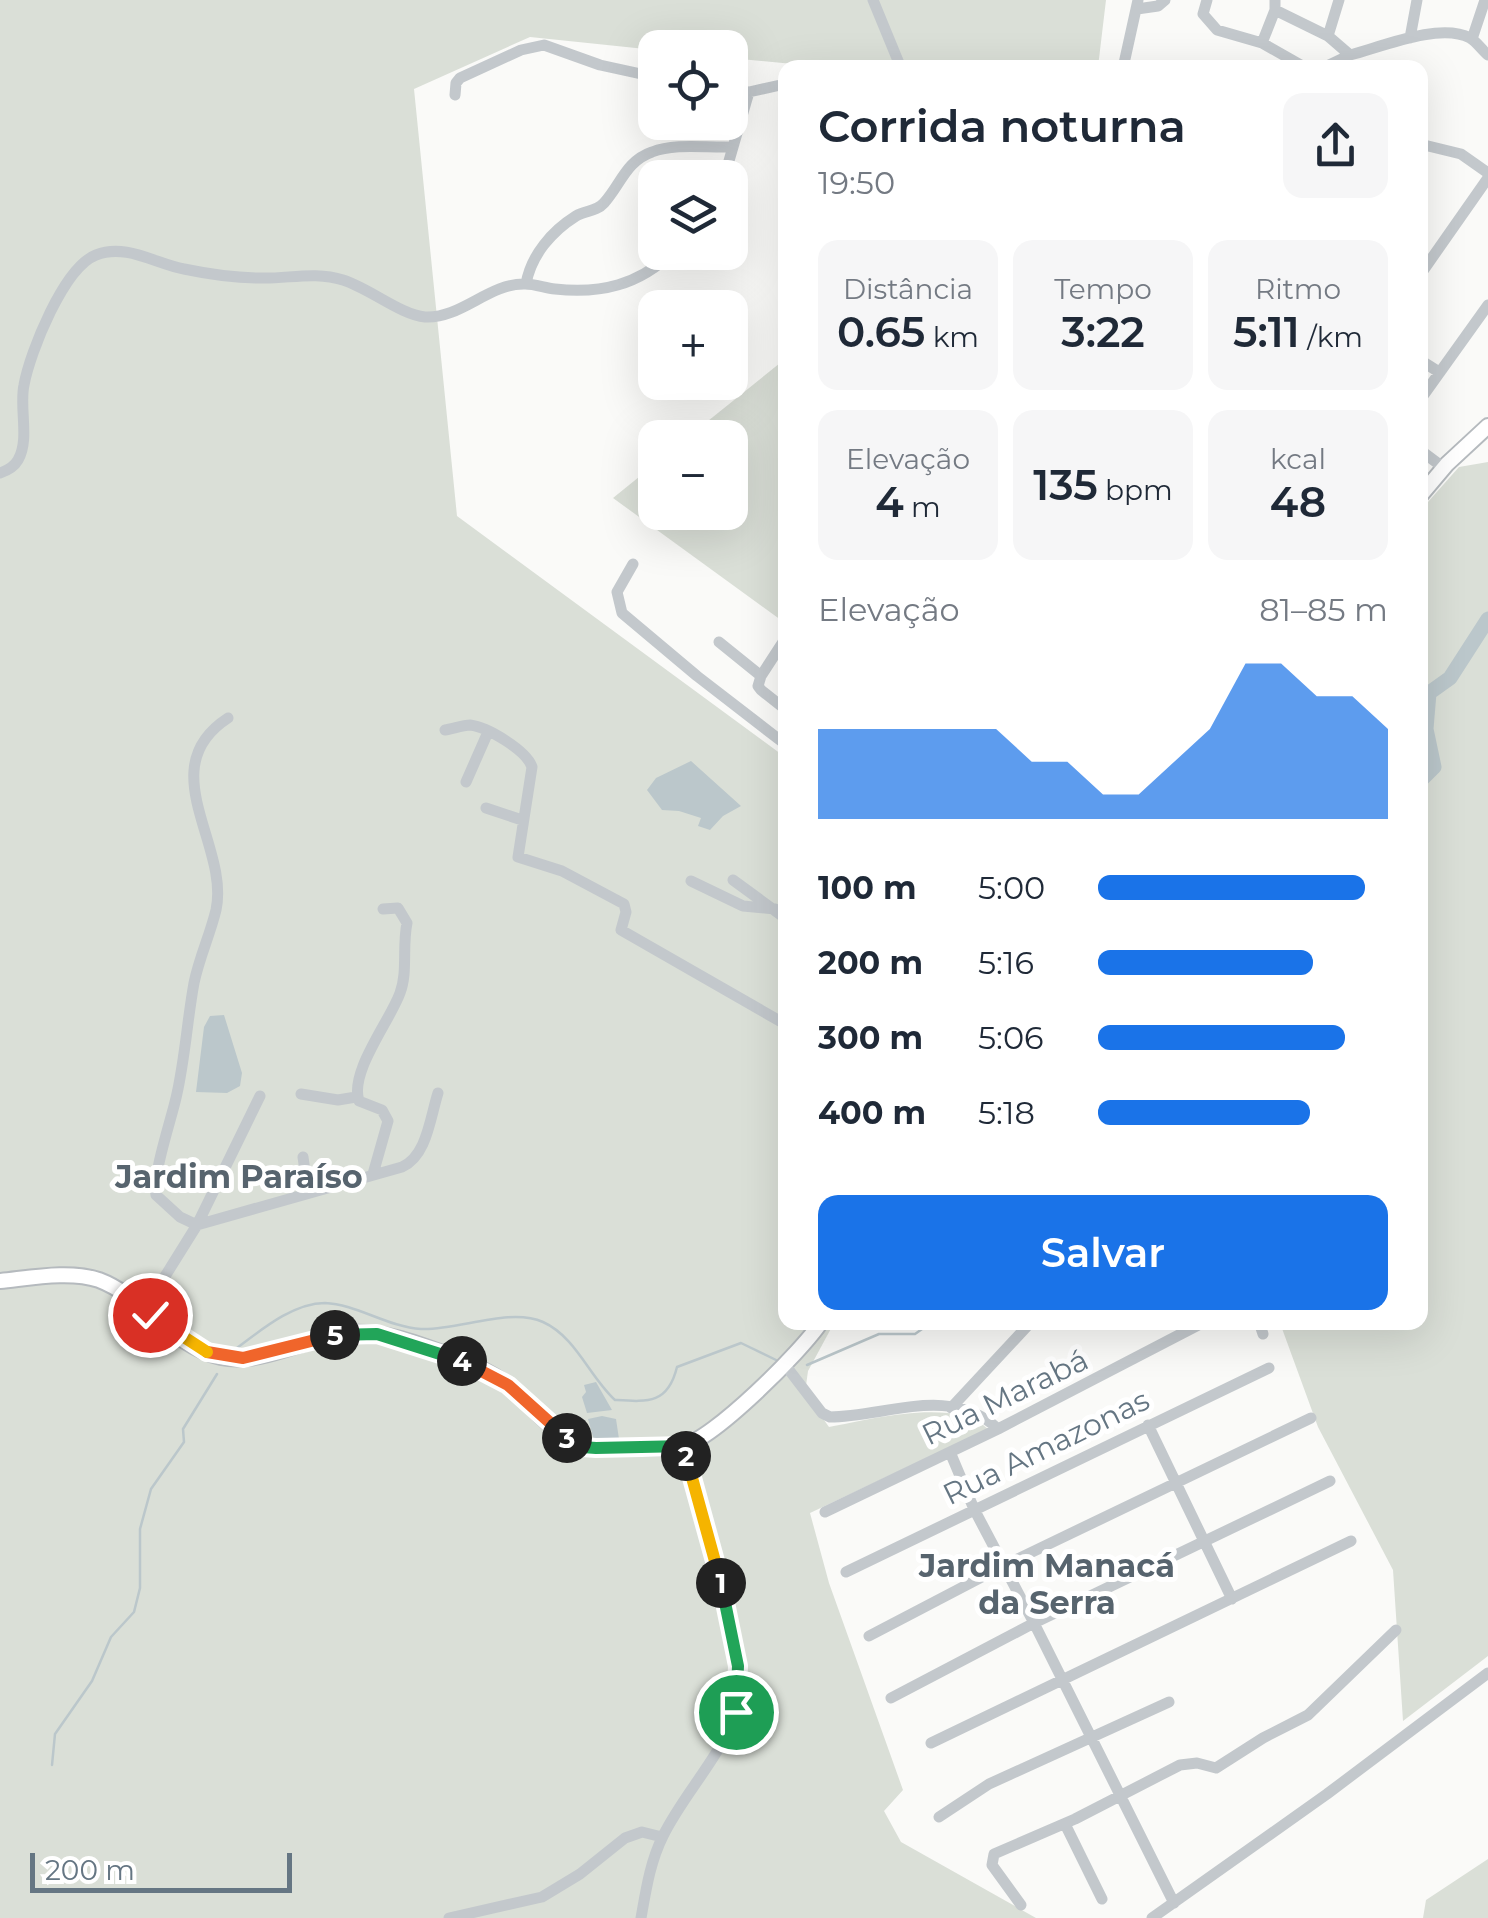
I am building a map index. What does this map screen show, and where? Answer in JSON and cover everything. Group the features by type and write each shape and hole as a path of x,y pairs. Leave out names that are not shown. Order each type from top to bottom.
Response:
{"main road":[{"path":"1428,487 1488,426"},
{"path":"0,1281 84,1277 112,1287 193,1346 234,1358 338,1334 363,1332 384,1336 481,1368 508,1385 564,1436 582,1447 686,1446 786,1366 815,1330"}],"street":[{"path":"873,0 898,60"},
{"path":"1125,60 1137,4 1158,6 1164,0"},
{"path":"1208,0 1204,14 1217,30 1262,42 1292,60"},
{"path":"1328,36 1338,0"},
{"path":"1410,38 1417,0"},
{"path":"1472,38 1485,0"},
{"path":"1262,42 1275,5 1328,36 1350,55"},
{"path":"1340,60 1410,38 1449,33 1472,38 1488,55"},
{"path":"455,95 460,78 535,46 553,46 600,65 638,74"},
{"path":"728,160 749,92 778,86"},
{"path":"1428,146 1462,154 1488,175 1428,264"},
{"path":"526,284 528,270 542,246 579,214 594,211 627,168 644,156 668,148 731,147"},
{"path":"0,474 18,460 24,384 49,316 79,266 96,254 134,254 182,269 258,278 327,276 384,298 406,312 428,317 454,311 507,286 609,290 635,281 649,270"},
{"path":"1428,388 1488,305"},
{"path":"1428,365 1439,372"},
{"path":"1428,456 1444,468"},
{"path":"633,564 617,592 622,612 778,739"},
{"path":"719,642 762,676"},
{"path":"778,650 758,686 778,703"},
{"path":"228,718 201,741 194,769 217,888 216,908 199,958 177,1092 154,1188 156,1195 168,1208 197,1225 413,1162 422,1146 438,1093"},
{"path":"445,730 471,725 517,747 530,760 518,857 562,870 624,904 621,930 778,1020"},
{"path":"466,782 488,732"},
{"path":"486,808 522,820"},
{"path":"733,880 778,912"},
{"path":"691,881 743,906 778,913"},
{"path":"373,1174 388,1121 382,1110 358,1101 356,1096 372,1046 398,998 404,977 402,940 406,916 393,906 382,909"},
{"path":"301,1094 338,1100 356,1096"},
{"path":"144,1310 197,1225 260,1096"},
{"path":"303,1157 308,1192"},
{"path":"951,1408 1024,1330"},
{"name":"Rua Marabá","path":"825,1512 998,1429 1189,1330"},
{"path":"786,1366 822,1413 830,1417 924,1404 982,1417 998,1429"},
{"name":"Rua Amazonas","path":"846,1572 1269,1368"},
{"path":"869,1636 1003,1566 1311,1418"},
{"path":"1148,1426 1232,1599"},
{"path":"641,1918 662,1836 729,1729 738,1696 731,1619 686,1462 686,1446"},
{"path":"950,1452 974,1509 1174,1903"},
{"path":"891,1698 1034,1623 1330,1481"},
{"path":"932,1743 1352,1542"},
{"path":"1021,1905 991,1858 1188,1762 1216,1768 1296,1722 1329,1698 1396,1630"},
{"path":"1152,1918 1488,1673"},
{"path":"939,1817 988,1784 1169,1702"},
{"path":"1065,1824 1102,1899"},
{"path":"449,1918 542,1897 580,1874 625,1838 642,1832 662,1836"}],"shaded area":[{"path":"0,0 1106,0 1099,60 778,63 748,60 748,30 638,30 638,48 530,37 414,89 457,516 778,752 778,1330 830,1330 808,1371 805,1393 829,1427 934,1412 973,1419 988,1429 810,1513 829,1583 903,1790 884,1811 901,1842 1036,1918 0,1918"},
{"path":"778,365 778,618 657,530 748,530 748,420 709,420 734,400 748,400 748,389"},
{"path":"1488,462 1488,1656 1403,1721 1393,1570 1318,1427 1283,1330 1428,1330 1428,502 1459,467"},
{"path":"638,478 638,516 613,498"},
{"path":"691,761 741,806 723,816 710,830 698,826 701,818 662,810 647,790 656,778"},
{"path":"224,1015 242,1073 240,1086 227,1093 196,1092 204,1027 210,1016"},
{"path":"596,1382 612,1410 587,1413 582,1397 586,1392 584,1385"},
{"path":"588,1419 616,1419 619,1439 594,1440"},
{"path":"1488,1859 1488,1918 1423,1918 1426,1900"}],"waterway":[{"path":"1428,705 1429,693 1450,678 1488,619"},
{"path":"1428,738 1434,767 1428,773"},
{"path":"237,1348 289,1312 325,1303 421,1329 515,1317 543,1322 565,1337 615,1400 655,1398 668,1388 677,1367 741,1343 776,1360"},
{"path":"807,1365 879,1334 915,1334 921,1330"},
{"path":"52,1765 55,1734 92,1681 111,1637 134,1612 140,1588 140,1529 151,1489 184,1442 183,1429 217,1374"}],"district":[{"name":"Jardim Paraíso","path":"239,1176"},
{"name":"Jardim Manacá da Serra","path":"1047,1584"}],"route":[{"path":"150,1315 198,1348 234,1358 338,1334 363,1332 384,1336 481,1368 508,1385 564,1436 582,1447 686,1446 686,1462 731,1619 738,1666 736,1712"}]}
